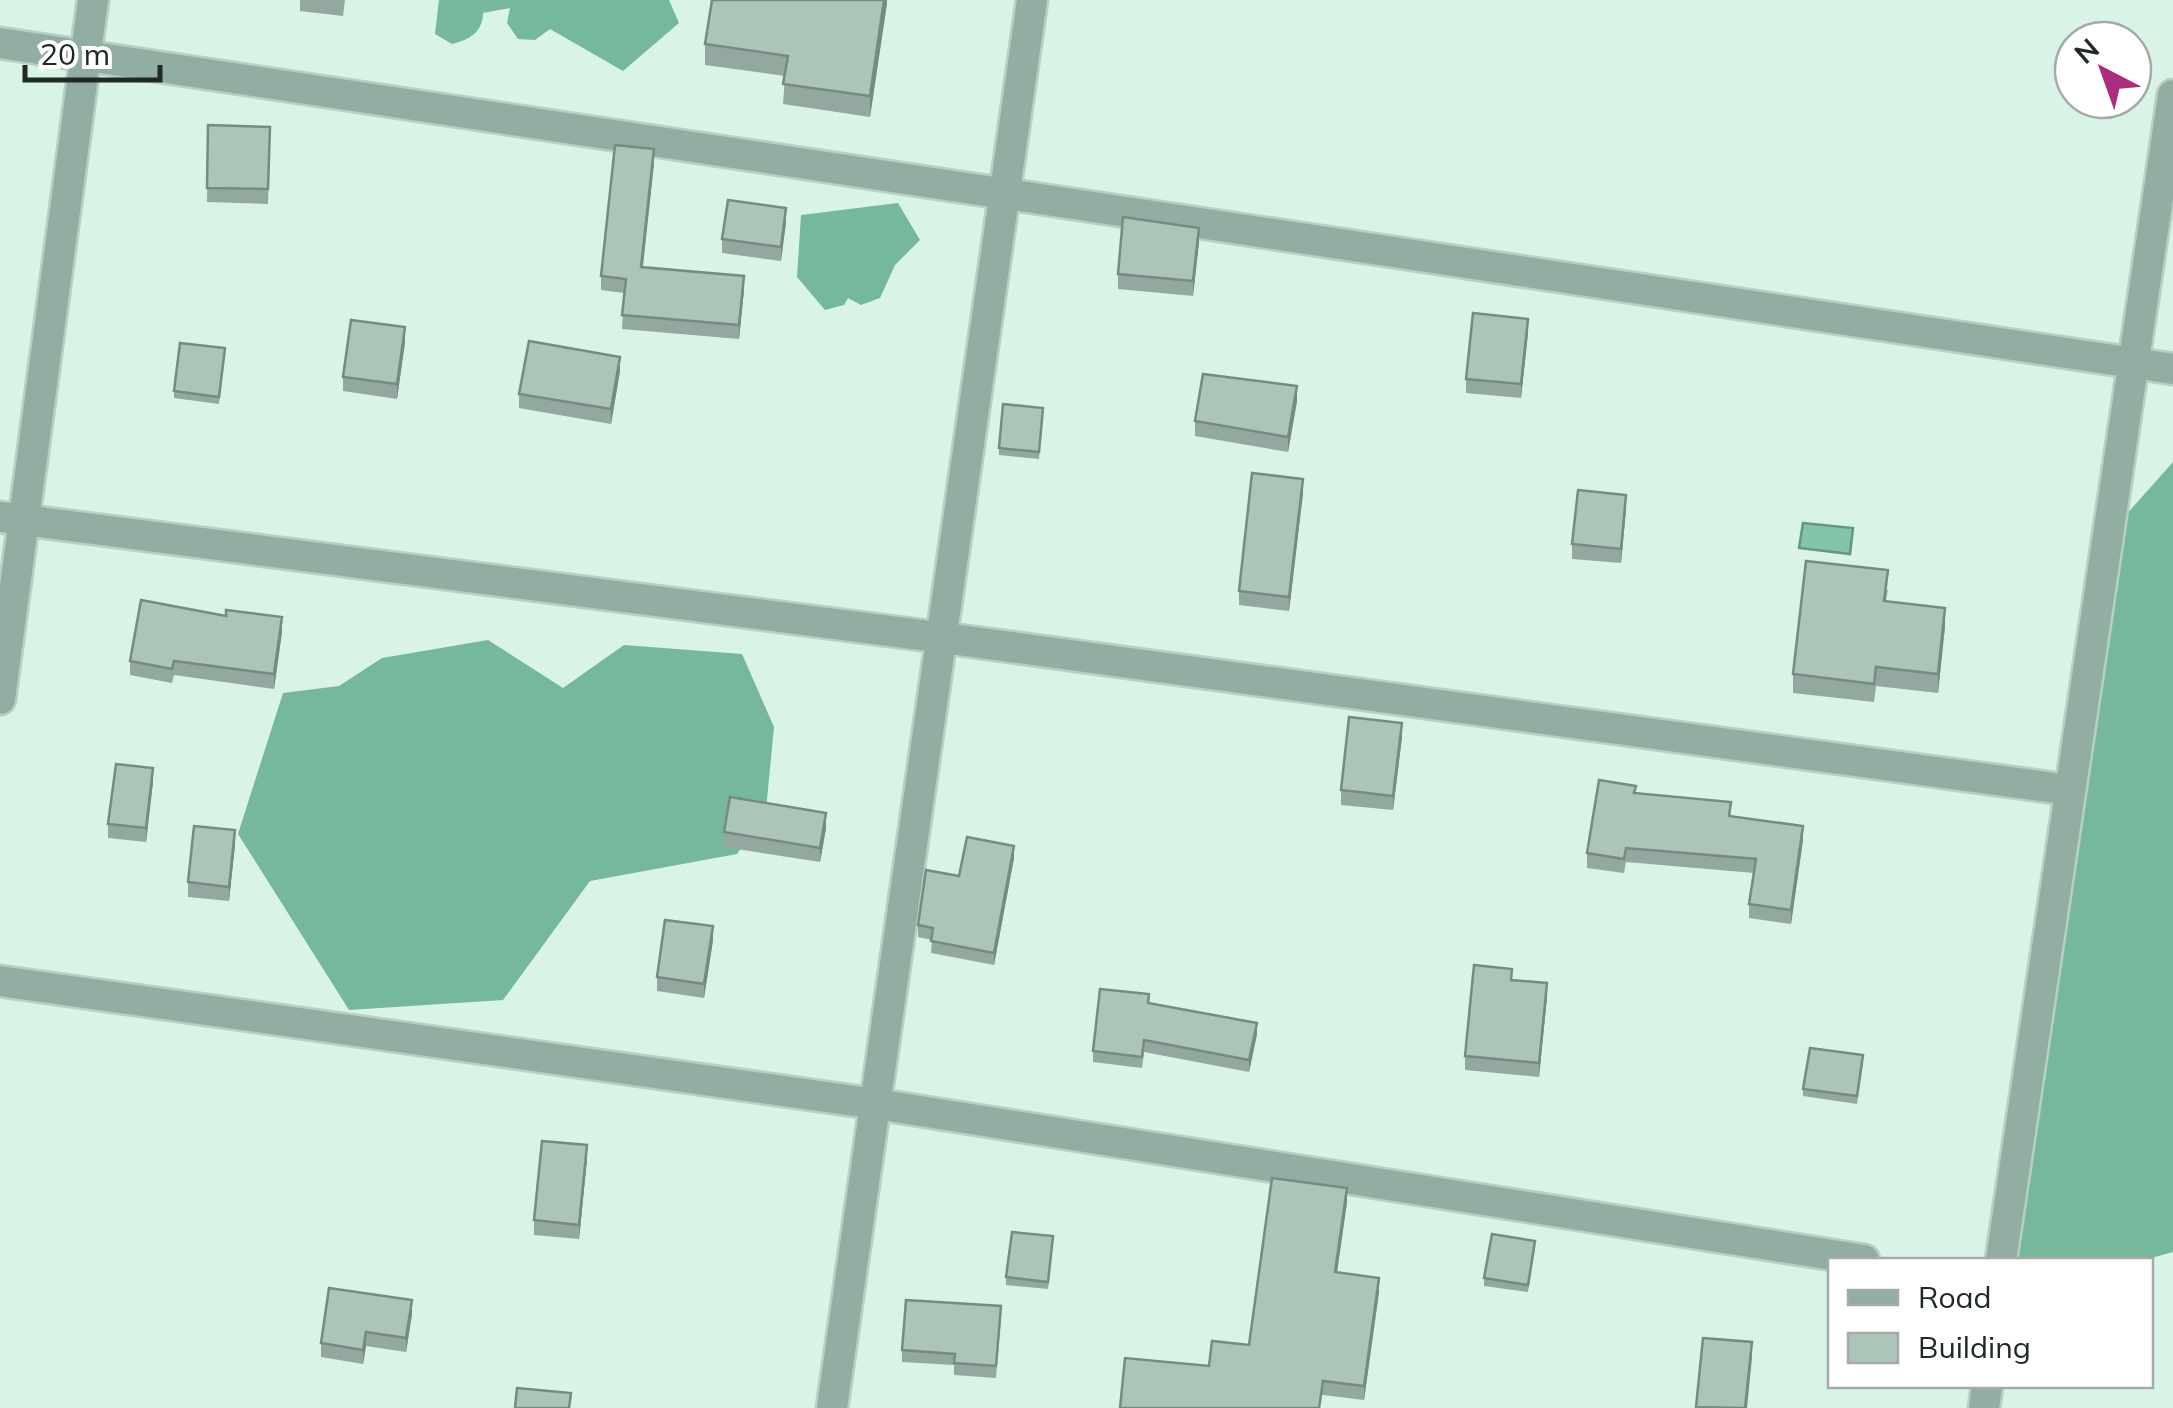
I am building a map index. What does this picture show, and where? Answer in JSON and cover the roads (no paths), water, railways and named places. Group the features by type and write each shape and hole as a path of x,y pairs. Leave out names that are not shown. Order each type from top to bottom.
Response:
{"street":[{"path":"0,699 12,518 93,0"},
{"path":"832,1408 1008,194 1032,0"},
{"path":"0,43 2173,369"},
{"path":"2001,1258 2173,95"},
{"path":"12,518 944,638 2070,790"},
{"path":"0,982 876,1104 1851,1258"}]}
